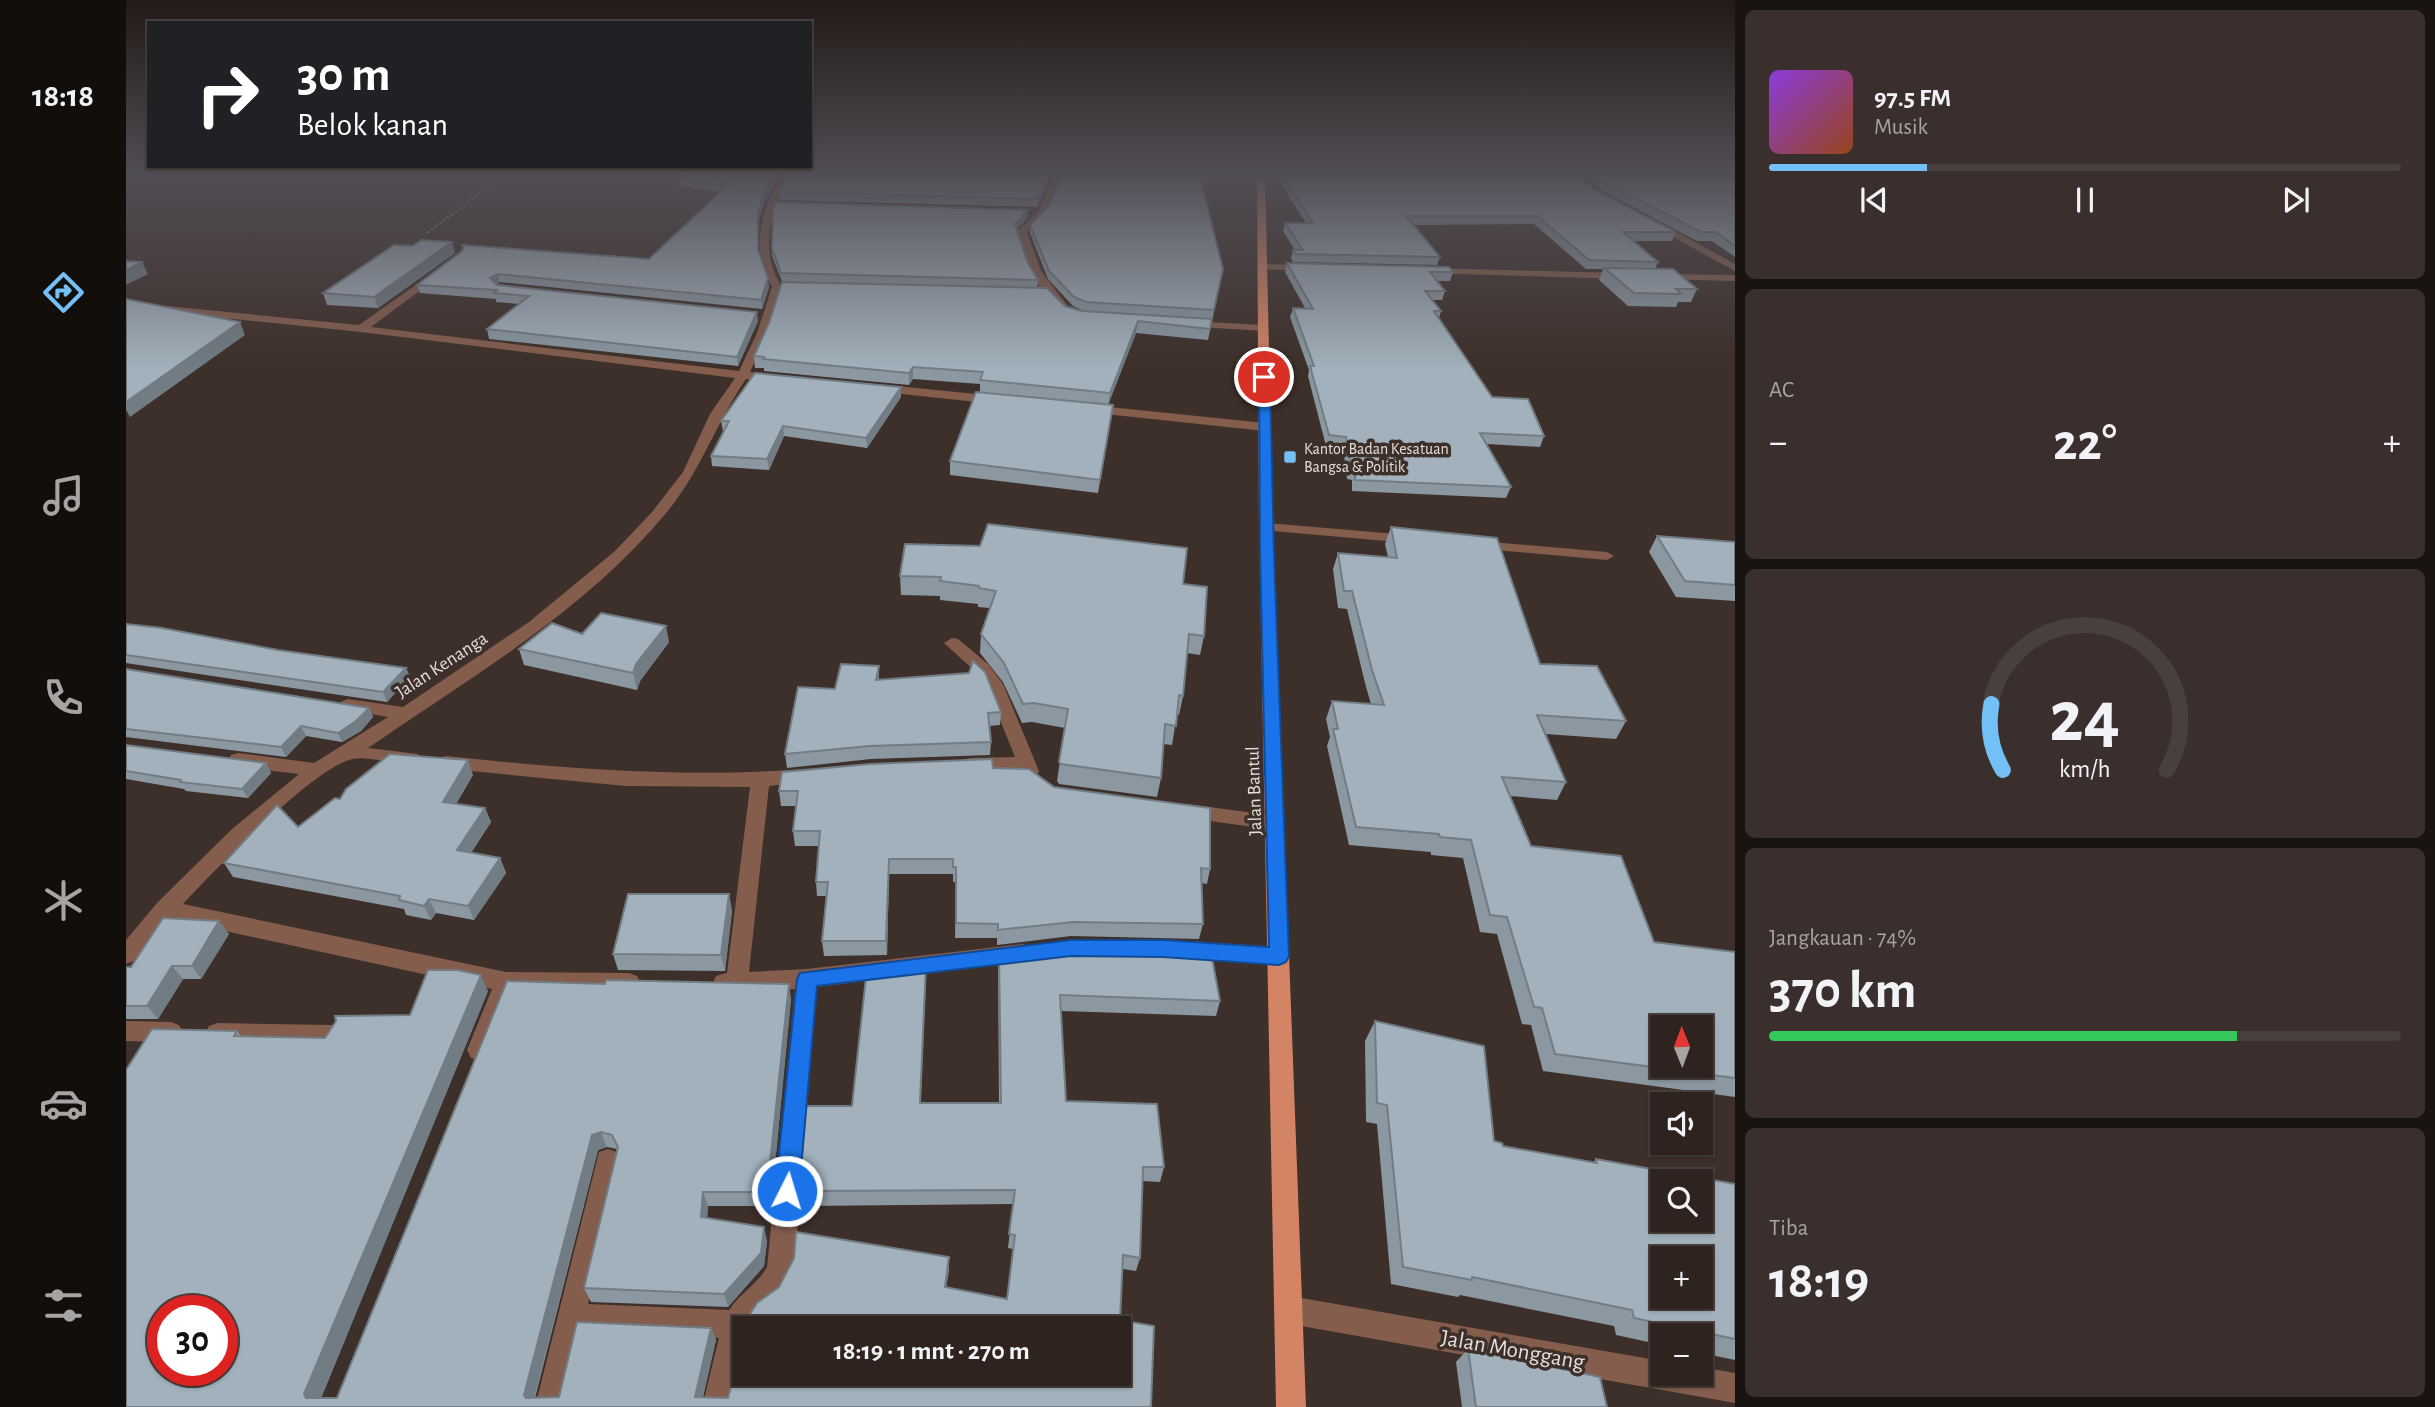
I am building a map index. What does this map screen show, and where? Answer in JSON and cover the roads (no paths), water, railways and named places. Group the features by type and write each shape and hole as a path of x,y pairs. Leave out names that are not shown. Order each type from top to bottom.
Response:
{"main road":[{"name":"Jalan Bantul","path":"1262,239 1266,527 1291,1407"}],"street":[{"path":"768,239 766,267 769,277 777,287 791,287"},
{"path":"1024,239 1031,262 1051,294 1074,315"},
{"path":"1681,239 1735,268"},
{"path":"361,329 448,264"},
{"path":"1262,267 1318,268"},
{"path":"1415,271 1638,276"},
{"path":"1651,276 1735,278"},
{"name":"Jalan Kenanga","path":"126,955 164,909 224,847 317,770 349,752 403,713 505,647 600,574 656,514 690,472 720,407 742,375 768,316 777,287"},
{"path":"1037,294 1051,294"},
{"path":"126,305 361,329 783,379"},
{"path":"755,314 768,316"},
{"path":"1179,324 1264,328"},
{"path":"865,387 1014,401"},
{"path":"1082,408 1265,427"},
{"path":"1266,527 1430,541"},
{"path":"1457,543 1607,556"},
{"path":"953,643 982,668 995,684 1026,763 1037,782 1045,787"},
{"path":"337,703 403,713"},
{"path":"349,752 625,780 760,780 830,773"},
{"path":"222,758 317,770"},
{"path":"949,766 1026,763"},
{"path":"737,984 760,780"},
{"path":"1166,808 1275,823"},
{"path":"164,909 506,982 656,983"},
{"path":"1163,948 1279,956"},
{"path":"696,983 737,984 807,979 1046,950"},
{"path":"742,1316 749,1304 770,1289 780,1270 807,979"},
{"path":"470,1072 506,982"},
{"path":"126,1031 332,1035"},
{"path":"550,1407 608,1161"},
{"name":"Jalan Monggang","path":"1290,1310 1735,1388"},
{"path":"572,1317 732,1325"},
{"path":"717,1407 732,1342"}],"place":[{"name":"Kantor Badan Kesatuan Bangsa & Politik","path":"1290,457"}]}
